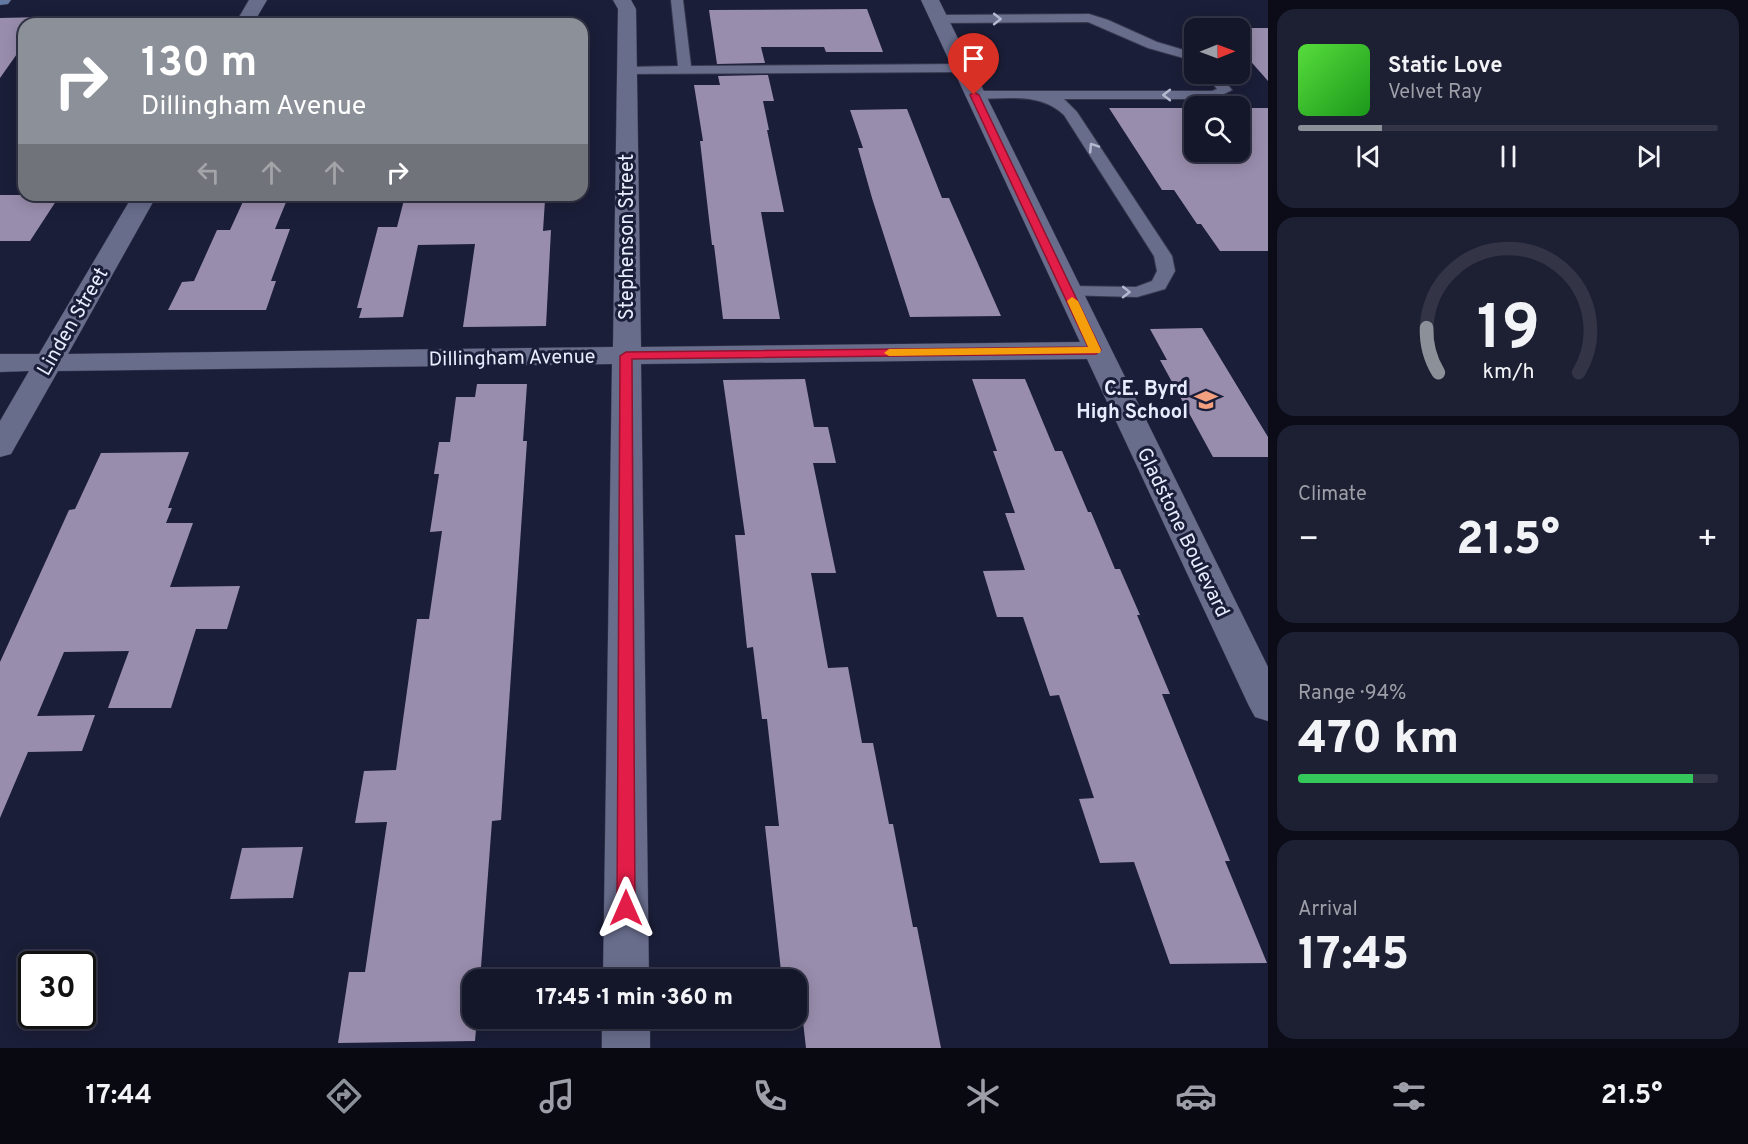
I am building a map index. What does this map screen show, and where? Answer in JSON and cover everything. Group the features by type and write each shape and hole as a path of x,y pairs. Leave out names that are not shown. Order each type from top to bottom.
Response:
{"street":[{"path":"248,18 258,0"},
{"name":"Stephenson Street","path":"622,0 627,9 626,969"},
{"name":"Gladstone Boulevard","path":"934,9 1268,706"},
{"name":"Linden Street","path":"0,447 142,201"},
{"name":"Dillingham Avenue","path":"0,363 1096,350"},
{"path":"626,1029 626,1048"}],"lane":[{"path":"677,0 685,70"},
{"path":"934,9 1089,18 1101,21 1151,45 1184,54"},
{"path":"626,71 962,68"},
{"path":"974,95 1214,95 1225,90 1220,84"},
{"path":"1041,95 1059,102 1070,112 1163,256 1166,271 1159,285 1137,292 1068,291"}],"building":[{"path":"867,9 883,52 826,52 824,47 761,47 765,63 717,64 709,10"},
{"path":"43,17 18,18 18,52 0,78 0,18"},
{"path":"1250,28 1268,28 1268,81 1250,61"},
{"path":"768,75 774,101 763,101 784,212 761,212 780,319 723,319 700,141 703,141 694,85 720,85 718,76"},
{"path":"1109,108 1184,108 1184,162 1250,162 1250,108 1268,108 1268,251 1220,251 1201,224 1197,224 1174,190 1162,190"},
{"path":"907,109 942,198 949,198 1001,316 910,317 872,198 858,148 863,148 850,110"},
{"path":"0,195 18,195 18,201 56,201 30,241 0,241"},
{"path":"243,201 287,201 275,229 290,229 271,281 276,281 266,310 168,310 182,282 194,281 217,230 230,230"},
{"path":"404,201 545,201 543,231 551,230 546,326 463,327 475,244 418,245 403,317 359,318 362,308 357,308 378,227 397,227"},
{"path":"1202,328 1268,437 1268,457 1213,457 1160,360 1167,360 1150,329"},
{"path":"805,379 814,427 828,427 836,463 813,463 836,573 811,573 828,668 848,667 862,743 873,743 889,824 893,824 913,927 917,927 941,1048 806,1048 804,1029 807,1029 807,969 781,969 765,826 779,826 767,719 762,719 753,647 747,648 735,535 745,535 723,380"},
{"path":"972,379 1025,379 1055,451 1062,451 1115,569 1120,569 1140,615 1137,615 1170,694 1162,694 1230,861 1225,861 1267,963 1170,964 1134,862 1100,863 1079,799 1094,798 1059,695 1050,696 1023,617 997,617 983,571 1025,570 1005,513 1015,513 993,451 997,451"},
{"path":"477,384 527,384 523,441 527,441 501,820 492,821 481,969 462,969 462,1029 476,1029 475,1041 338,1043 349,972 365,972 387,822 355,823 364,771 396,770 417,619 429,619 442,531 430,532 439,474 434,474 439,442 450,442 456,397 475,397"},
{"path":"189,452 168,508 172,508 166,523 193,523 170,587 240,586 227,629 196,629 171,708 108,708 129,651 64,652 37,716 95,715 82,751 28,752 0,818 0,662 69,510 75,509 101,453"},
{"path":"303,847 293,898 230,899 242,848"}],"slow traffic":[{"path":"889,353 1096,350 1072,301"}],"place":[{"name":"C.E. Byrd High School","path":"1206,400"}],"route":[{"path":"626,908 626,356 1096,350 974,95"}]}
